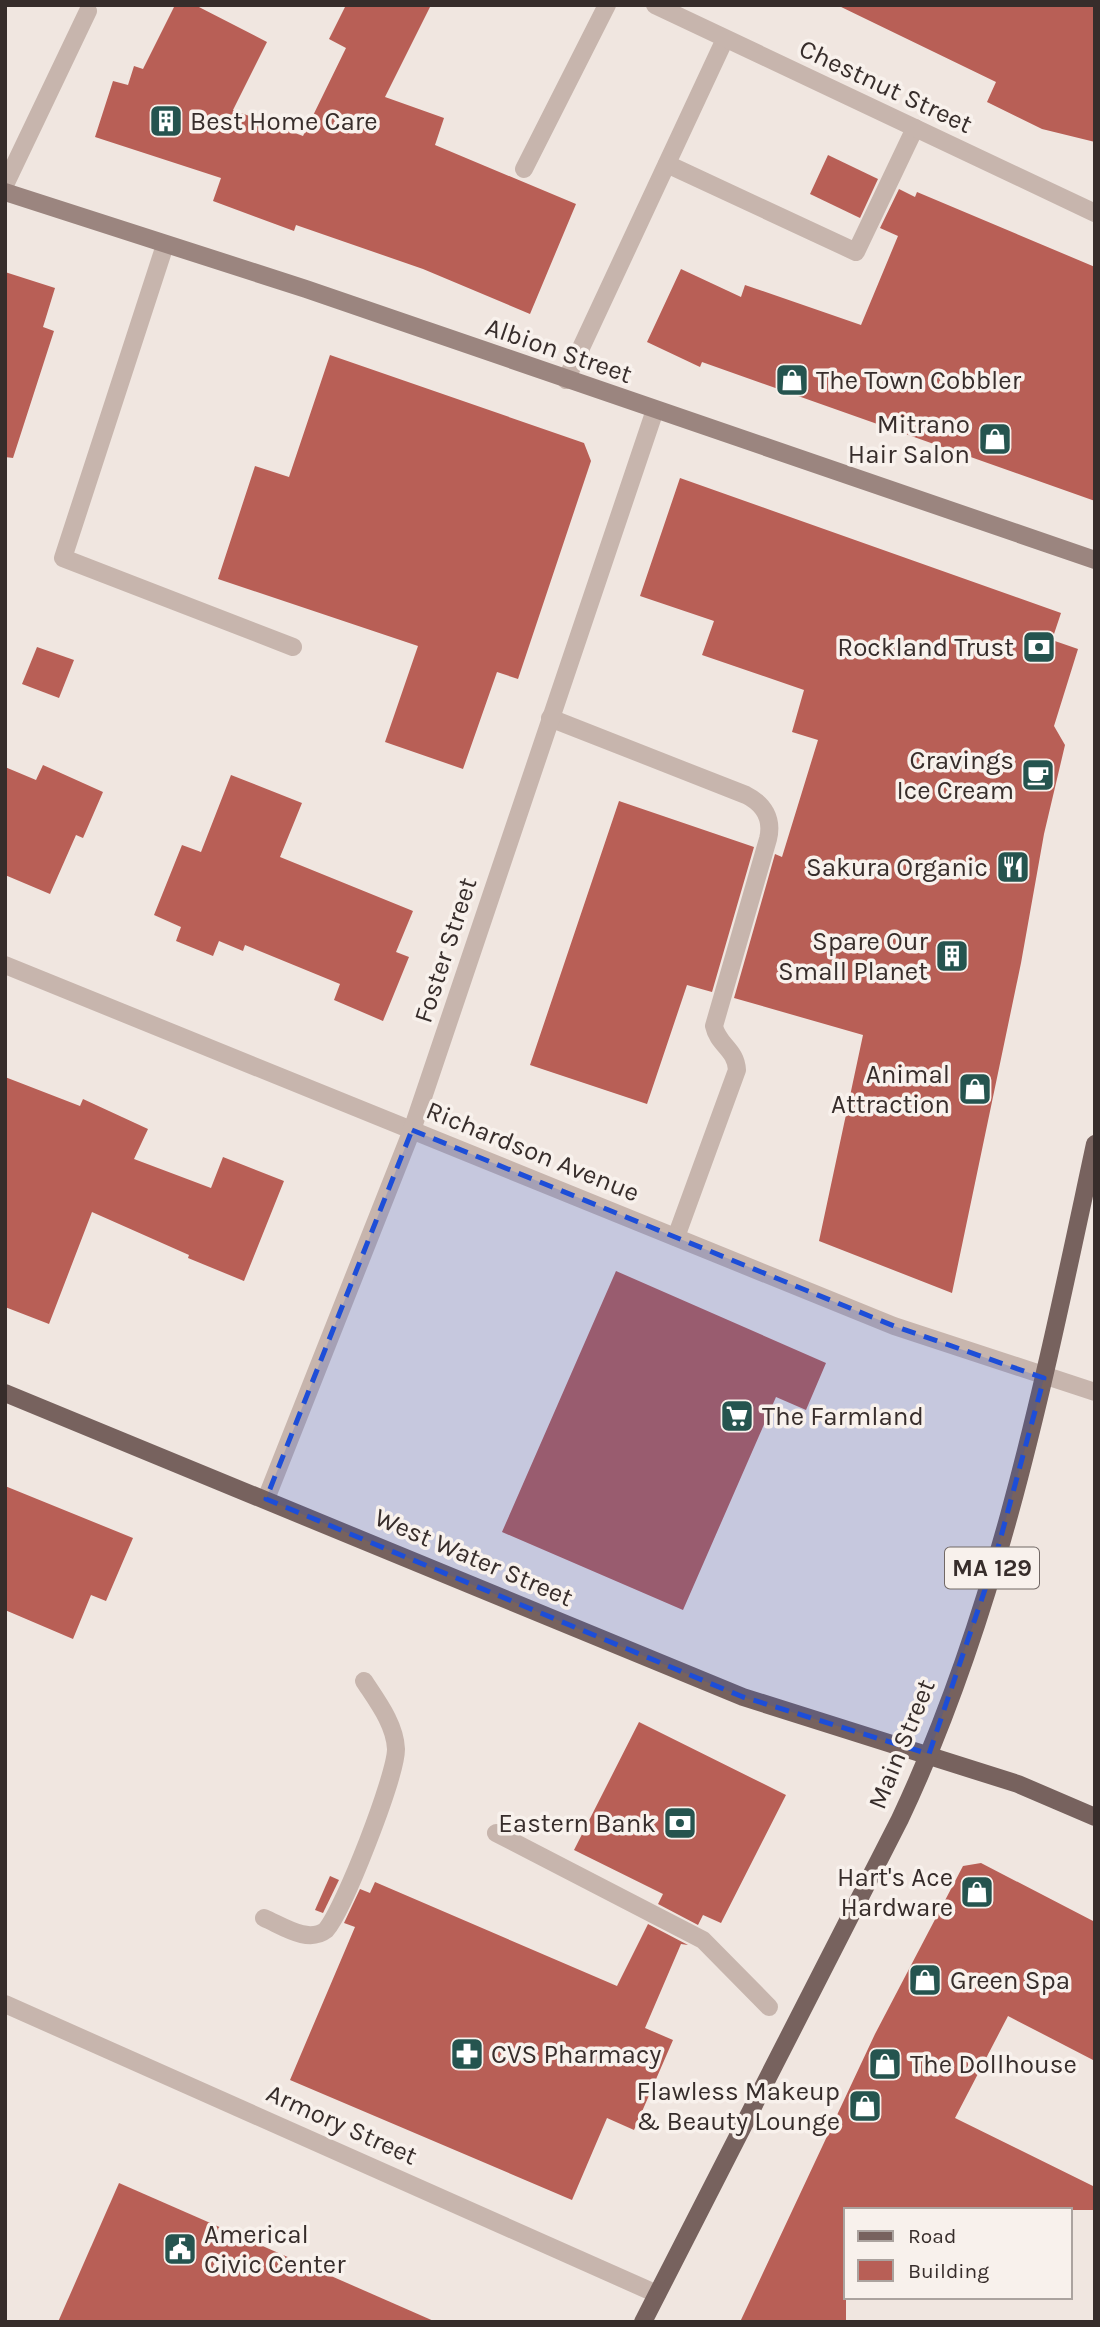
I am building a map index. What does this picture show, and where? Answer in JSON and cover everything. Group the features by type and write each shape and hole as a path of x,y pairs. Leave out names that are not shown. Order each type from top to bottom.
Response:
{"main road":[{"name":"Main Street","path":"643,2322 900,1819 929,1754 993,1566 1044,1378 1095,1144"},
{"name":"West Water Street","path":"5,1393 743,1698 1018,1784 1095,1817"}],"street":[{"path":"524,169 607,5"},
{"name":"Chestnut Street","path":"655,5 1095,213"},
{"path":"5,185 88,11"},
{"path":"566,380 725,39"},
{"path":"667,164 856,252 915,128"},
{"name":"Albion Street","path":"5,192 306,289 1095,560"},
{"path":"165,244 62,558 293,647"},
{"name":"Foster Street","path":"266,1499 412,1130 655,410"},
{"path":"550,718 746,795 758,802 769,819 768,839 714,1026 718,1038 736,1056 737,1070 676,1237"},
{"name":"Richardson Avenue","path":"5,965 894,1326 1044,1378 1095,1392"},
{"path":"264,1918 307,1935 320,1935 326,1930 384,1800 394,1768 395,1745 391,1728 364,1681"},
{"path":"496,1833 703,1940 769,2007"},
{"name":"Armory Street","path":"5,2004 657,2294"}],"highlighted area":[{"path":"412,1130 894,1326 1044,1378 993,1566 929,1754 743,1697 266,1499"}],"building":[{"path":"175,5 195,5 267,42 233,110 303,136 346,48 329,39 346,5 431,5 385,97 444,118 435,145 576,204 530,314 423,269 296,225 294,231 213,201 221,178 95,137 113,81 128,85 134,66 143,69"},
{"path":"837,5 1095,5 1095,142 1042,129 987,102 996,82"},
{"path":"828,155 878,179 860,218 810,194"},
{"path":"899,189 915,197 917,192 1095,267 1095,501 702,362 700,367 647,342 681,269 741,297 745,285 861,325 898,236 880,228"},
{"path":"5,272 55,288 43,327 54,331 13,458 5,457"},
{"path":"330,355 584,443 591,461 518,679 497,672 463,769 385,742 418,646 218,579 255,466 289,477"},
{"path":"680,478 1061,613 1052,640 1078,649 1054,726 1065,745 1044,834 1021,963 952,1293 819,1241 863,1035 734,998 775,854 782,857 818,740 792,732 804,690 702,655 714,621 640,596"},
{"path":"37,647 74,660 59,698 22,684"},
{"path":"43,765 103,792 83,838 76,835 50,894 5,875 5,767 36,780"},
{"path":"231,775 302,803 280,857 413,911 396,952 409,957 383,1021 334,1000 340,984 245,945 243,951 219,941 213,956 176,941 181,927 154,915 182,845 201,852"},
{"path":"619,801 754,847 712,992 687,985 647,1104 530,1065"},
{"path":"5,1077 80,1106 83,1099 148,1129 134,1159 211,1188 223,1157 284,1181 244,1281 188,1258 189,1255 92,1212 49,1324 5,1307"},
{"path":"616,1271 826,1363 806,1410 776,1397 683,1610 502,1532"},
{"path":"5,1486 133,1538 106,1601 91,1595 73,1639 5,1610"},
{"path":"639,1722 786,1795 721,1923 703,1915 698,1925 658,1904 663,1894 574,1850"},
{"path":"981,1863 1095,1922 1095,2061 1008,2016 955,2118 1095,2187 1095,2210 844,2208 846,2322 740,2322 875,2034 963,1866"},
{"path":"330,1876 339,1880 323,1913 315,1910"},
{"name":"CVS Pharmacy","path":"375,1882 617,1986 648,1924 688,1945 681,1944 645,2028 673,2040 634,2130 607,2118 572,2200 290,2080 355,1927 344,1923 360,1889 370,1893"},
{"name":"Americal Civic Center","path":"119,2183 436,2322 58,2322"}],"place":[{"name":"Best Home Care","path":"166,121"},
{"name":"The Town Cobbler","path":"792,380"},
{"name":"Mitrano Hair Salon","path":"995,439"},
{"name":"Rockland Trust","path":"1039,647"},
{"name":"Cravings Ice Cream","path":"1038,775"},
{"name":"Sakura Organic","path":"1013,867"},
{"name":"Spare Our Small Planet","path":"952,956"},
{"name":"Animal Attraction","path":"975,1089"},
{"name":"The Farmland","path":"737,1416"},
{"name":"Eastern Bank","path":"680,1823"},
{"name":"Hart's Ace Hardware","path":"977,1892"},
{"name":"Green Spa","path":"925,1980"},
{"name":"CVS Pharmacy","path":"467,2054"},
{"name":"The Dollhouse","path":"885,2064"},
{"name":"Flawless Makeup & Beauty Lounge","path":"865,2106"},
{"name":"Americal Civic Center","path":"180,2249"}]}
